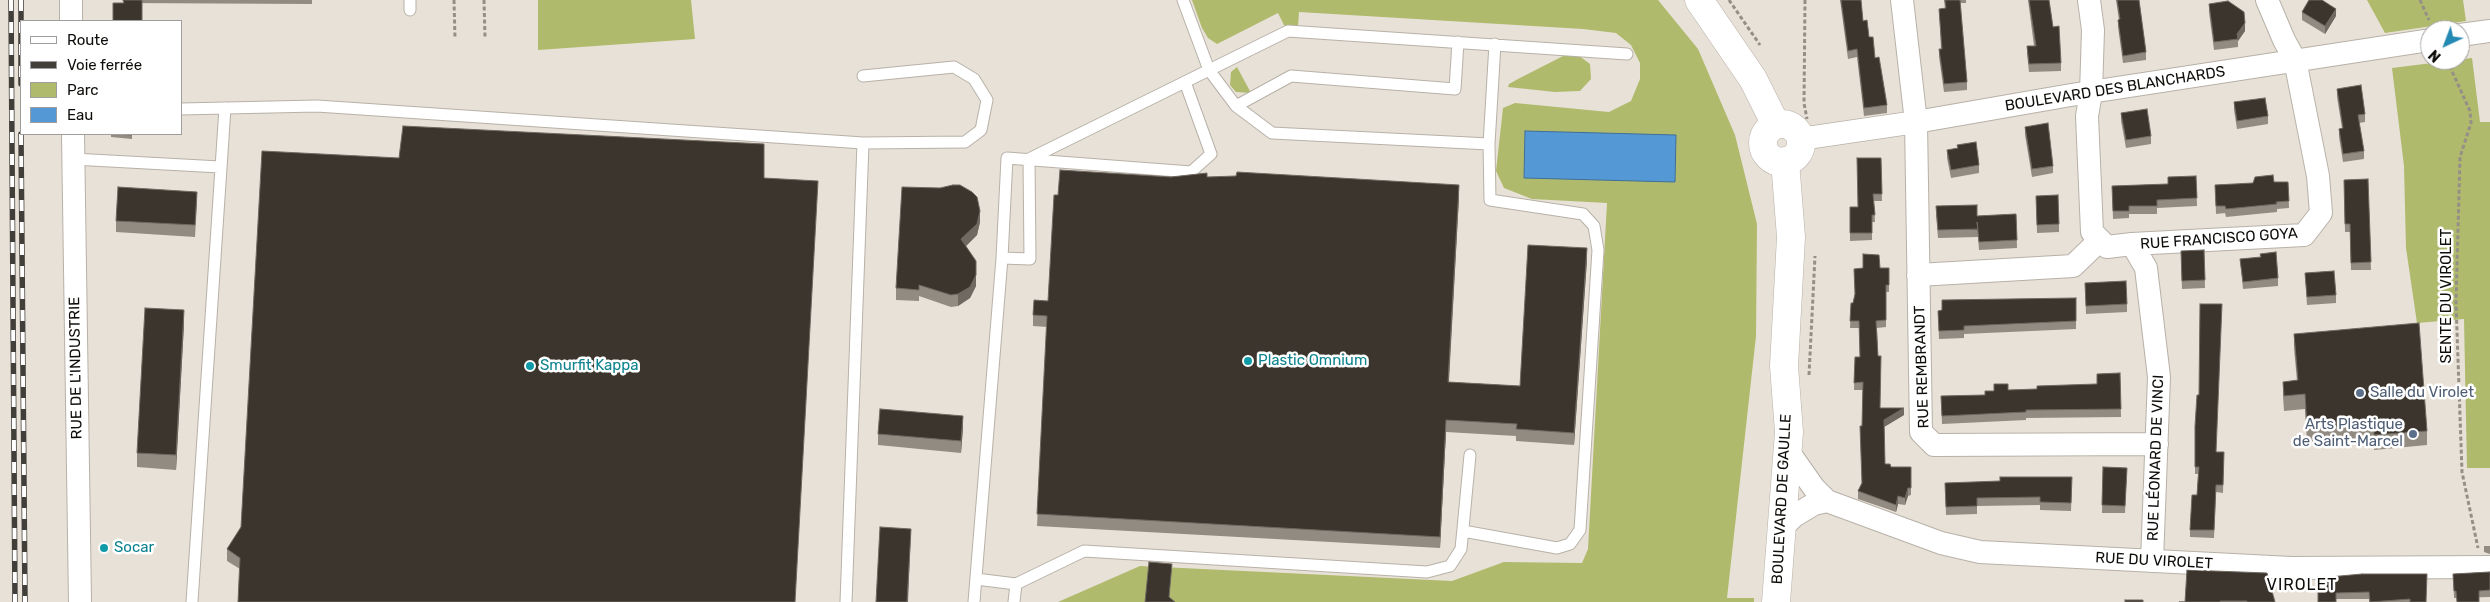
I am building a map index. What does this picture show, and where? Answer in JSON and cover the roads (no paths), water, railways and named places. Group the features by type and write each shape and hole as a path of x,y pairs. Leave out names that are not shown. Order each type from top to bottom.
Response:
{"main road":[{"path":"1706,2 1753,79 1776,125"},
{"path":"1782,124 1794,128 1805,138 1796,156 1785,161 1773,160 1765,151 1763,138 1776,125 1782,124"},
{"name":"BOULEVARD DE GAULLE","path":"1766,602 1764,568 1771,439 1784,366 1791,237 1785,161"},
{"name":"BOULEVARD DE GAULLE","path":"1776,602 1789,432 1784,366"}],"street":[{"path":"71,0 71,20"},
{"name":"RUE REMBRANDT","path":"1902,0 1916,122 1921,432 1934,445 2157,444"},
{"path":"2089,0 2094,30 2091,93 2087,116 2092,232 2107,246 2132,244"},
{"name":"RUE FRANCISCO GOYA","path":"2132,244 2304,235 2321,213 2318,176 2295,60 2284,40 2267,0"},
{"path":"2470,34 2490,31"},
{"name":"BOULEVARD DES BLANCHARDS","path":"1805,138 1916,122 2295,60 2420,33"},
{"name":"RUE DE L'INDUSTRIE","path":"72,135 80,602"},
{"path":"1918,276 2073,266 2100,240"},
{"name":"RUE LÉONARD DE VINCI","path":"2132,244 2146,268 2159,377 2152,561"},
{"name":"RUE DU VIROLET","path":"1788,451 1814,488 1827,501 1941,543 1980,552 2291,568 2486,567"},
{"path":"1782,527 1794,516 1814,504 1827,501"}],"lane":[{"path":"1183,0 1209,70 1236,106 1272,133 1489,144"},
{"path":"1029,159 1288,31 1627,54"},
{"path":"1236,106 1291,76 1455,89 1458,42"},
{"path":"1463,531 1557,548 1570,544 1580,530 1598,250 1594,226 1583,214 1490,200 1489,144 1495,44"},
{"path":"182,109 317,106 863,143 965,142 981,130 987,100 974,79 954,67 863,76"},
{"path":"974,602 1002,258 1007,158 1191,172 1211,154 1185,82"},
{"path":"192,602 225,108"},
{"path":"846,602 863,143"},
{"path":"73,159 220,167"},
{"path":"1002,258 1030,259 1029,159"},
{"path":"976,579 1016,584 1084,551 1427,572 1450,566 1461,549 1470,455"},
{"path":"1014,602 1016,584"}],"water":[{"path":"1525,131 1676,135 1675,182 1524,178"}],"railway":[{"path":"11,0 15,602"},
{"path":"21,0 21,20"},
{"path":"21,135 25,602"}],"place":[{"name":"Plastic Omnium","path":"1248,361"},
{"name":"Smurfit Kappa","path":"530,366"},
{"name":"Salle du Virolet","path":"2360,393"},
{"name":"Arts Plastique de Saint-Marcel","path":"2413,434"},
{"name":"Socar","path":"104,548"}],"district":[{"name":"VIROLET","path":"2302,585"}]}
